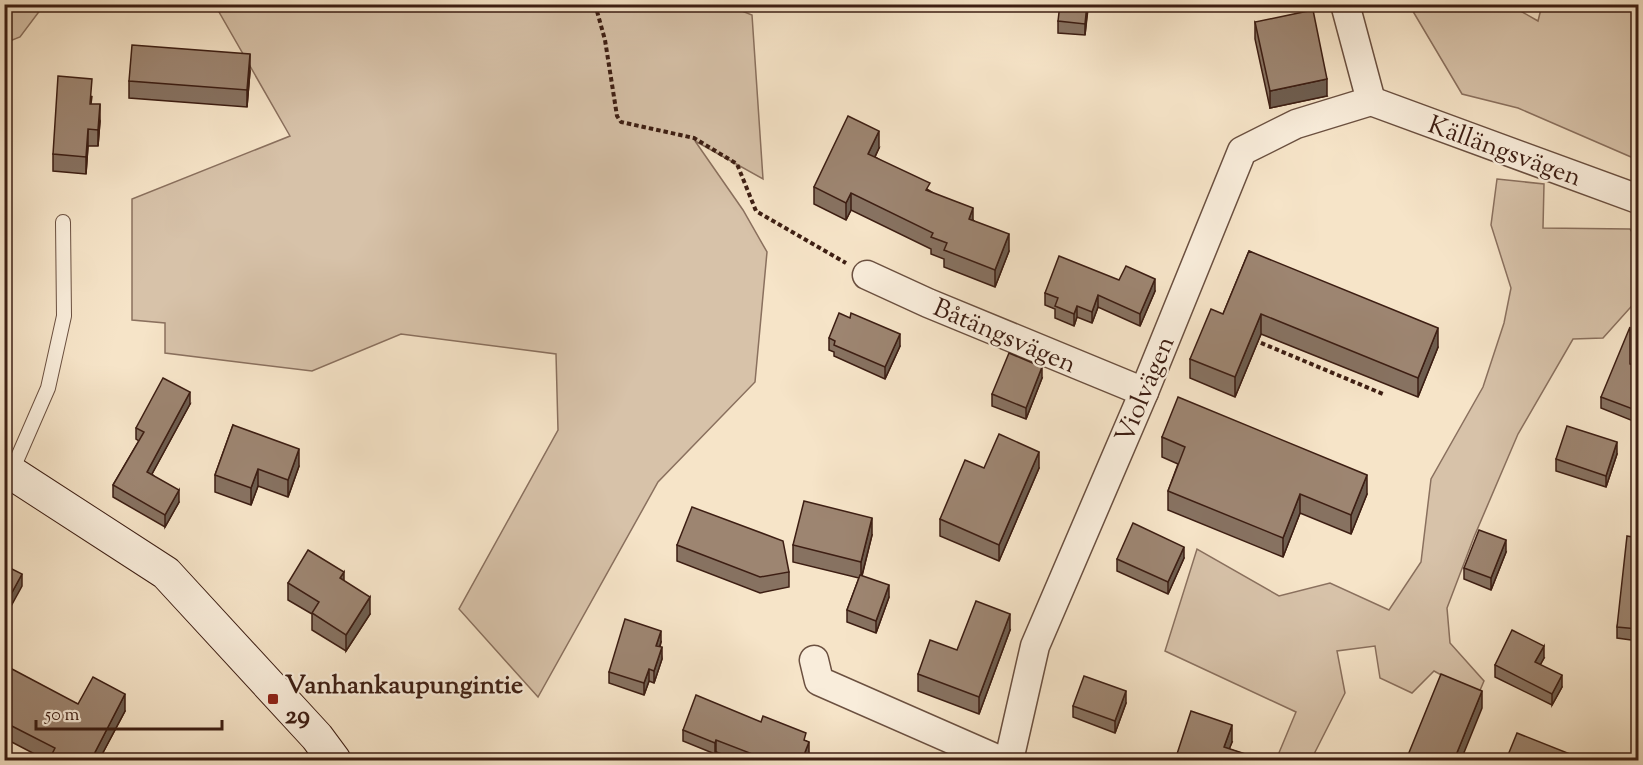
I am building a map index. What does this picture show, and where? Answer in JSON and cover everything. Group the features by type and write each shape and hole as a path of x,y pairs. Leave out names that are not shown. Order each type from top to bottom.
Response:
{"street":[{"path":"1345,4 1371,101"},
{"name":"Källängsvägen","path":"1371,101 1638,199"},
{"name":"Violvägen","path":"1009,760 1035,646 1144,392 1242,151 1296,124 1371,101"},
{"name":"Båtängsvägen","path":"867,275 913,297 1144,392"},
{"path":"8,470 166,573 317,737 334,760"},
{"path":"814,660 819,681 999,760"}],"lane":[{"path":"8,470 48,388 64,316 63,222"}],"path":[{"path":"595,4 604,40 617,116 621,122 694,138 737,164 756,211 867,275"},
{"path":"1244,336 1383,394"}],"shaded area":[{"path":"5,4 44,5 20,37 5,43"},
{"path":"215,5 727,5 752,15 763,179 695,141 743,210 767,252 755,382 658,482 538,697 459,609 558,430 556,354 401,334 312,371 165,353 165,323 132,320 132,199 290,136"},
{"path":"1418,5 1510,5 1538,21 1542,5 1638,5 1638,160 1518,108 1462,94 1411,8"},
{"path":"1497,179 1544,184 1543,228 1630,229 1638,241 1638,299 1603,338 1573,339 1518,434 1474,537 1447,608 1450,643 1484,681 1478,695 1434,671 1412,693 1380,678 1375,646 1337,651 1345,693 1311,760 1276,760 1296,712 1165,651 1197,549 1279,596 1330,583 1389,610 1421,562 1431,479 1483,387 1504,323 1511,288 1491,225"}],"building":[{"path":"1060,4 1087,4 1085,24 1058,21"},
{"path":"1313,10 1327,79 1270,91 1255,22"},
{"path":"132,45 250,54 247,90 129,81"},
{"path":"58,76 92,79 90,104 100,104 98,130 88,129 86,157 53,154"},
{"path":"848,116 879,131 868,154 930,183 926,190 973,208 969,219 1009,234 995,270 944,250 947,243 931,237 933,233 851,193 846,203 814,187"},
{"path":"1249,251 1438,328 1418,378 1261,314 1235,377 1190,359 1211,309 1223,314"},
{"path":"1059,256 1119,280 1126,266 1155,279 1140,314 1098,295 1092,312 1077,306 1074,314 1055,306 1058,298 1045,293"},
{"path":"839,313 850,318 851,313 900,334 885,367 834,345 835,341 829,338"},
{"path":"1630,327 1630,364 1638,367 1638,411 1601,397"},
{"path":"1009,353 1042,367 1026,408 992,394"},
{"path":"163,378 190,392 147,472 179,490 165,515 113,485 144,432 136,428"},
{"path":"1178,397 1367,475 1351,515 1300,494 1283,538 1168,491 1185,447 1162,437"},
{"path":"233,425 299,449 288,480 258,469 251,488 215,475"},
{"path":"1567,426 1617,442 1606,476 1556,459"},
{"path":"999,434 1039,452 999,545 940,519 965,460 984,468"},
{"path":"804,501 872,518 861,562 793,545"},
{"path":"692,507 783,541 789,572 760,577 677,545"},
{"path":"1133,523 1184,547 1168,582 1117,559"},
{"path":"1479,530 1506,540 1491,578 1464,568"},
{"path":"1627,536 1638,538 1638,629 1617,627"},
{"path":"308,550 344,572 340,578 370,597 346,635 312,613 319,602 288,583"},
{"path":"4,565 22,574 4,607"},
{"path":"860,575 889,585 876,621 847,610"},
{"path":"976,601 1010,614 979,697 918,674 930,640 957,650"},
{"path":"625,619 661,631 656,646 662,647 654,671 649,669 644,683 609,672"},
{"path":"1512,630 1544,646 1535,662 1562,675 1552,694 1495,665"},
{"path":"12,669 78,704 93,677 125,694 91,760 49,760 55,748 4,722 6,716 4,715 4,684"},
{"path":"1441,674 1482,691 1454,760 1406,760"},
{"path":"1084,676 1126,691 1115,721 1073,706"},
{"path":"696,695 761,722 763,716 806,733 804,740 809,742 802,760 768,760 683,730"},
{"path":"1191,711 1232,725 1224,747 1261,759 1197,760 1177,754"},
{"path":"1517,733 1585,760 1506,760"},
{"path":"813,756 827,760 812,760"}],"place":[{"name":"Vanhankaupungintie 29","path":"273,699"}]}
